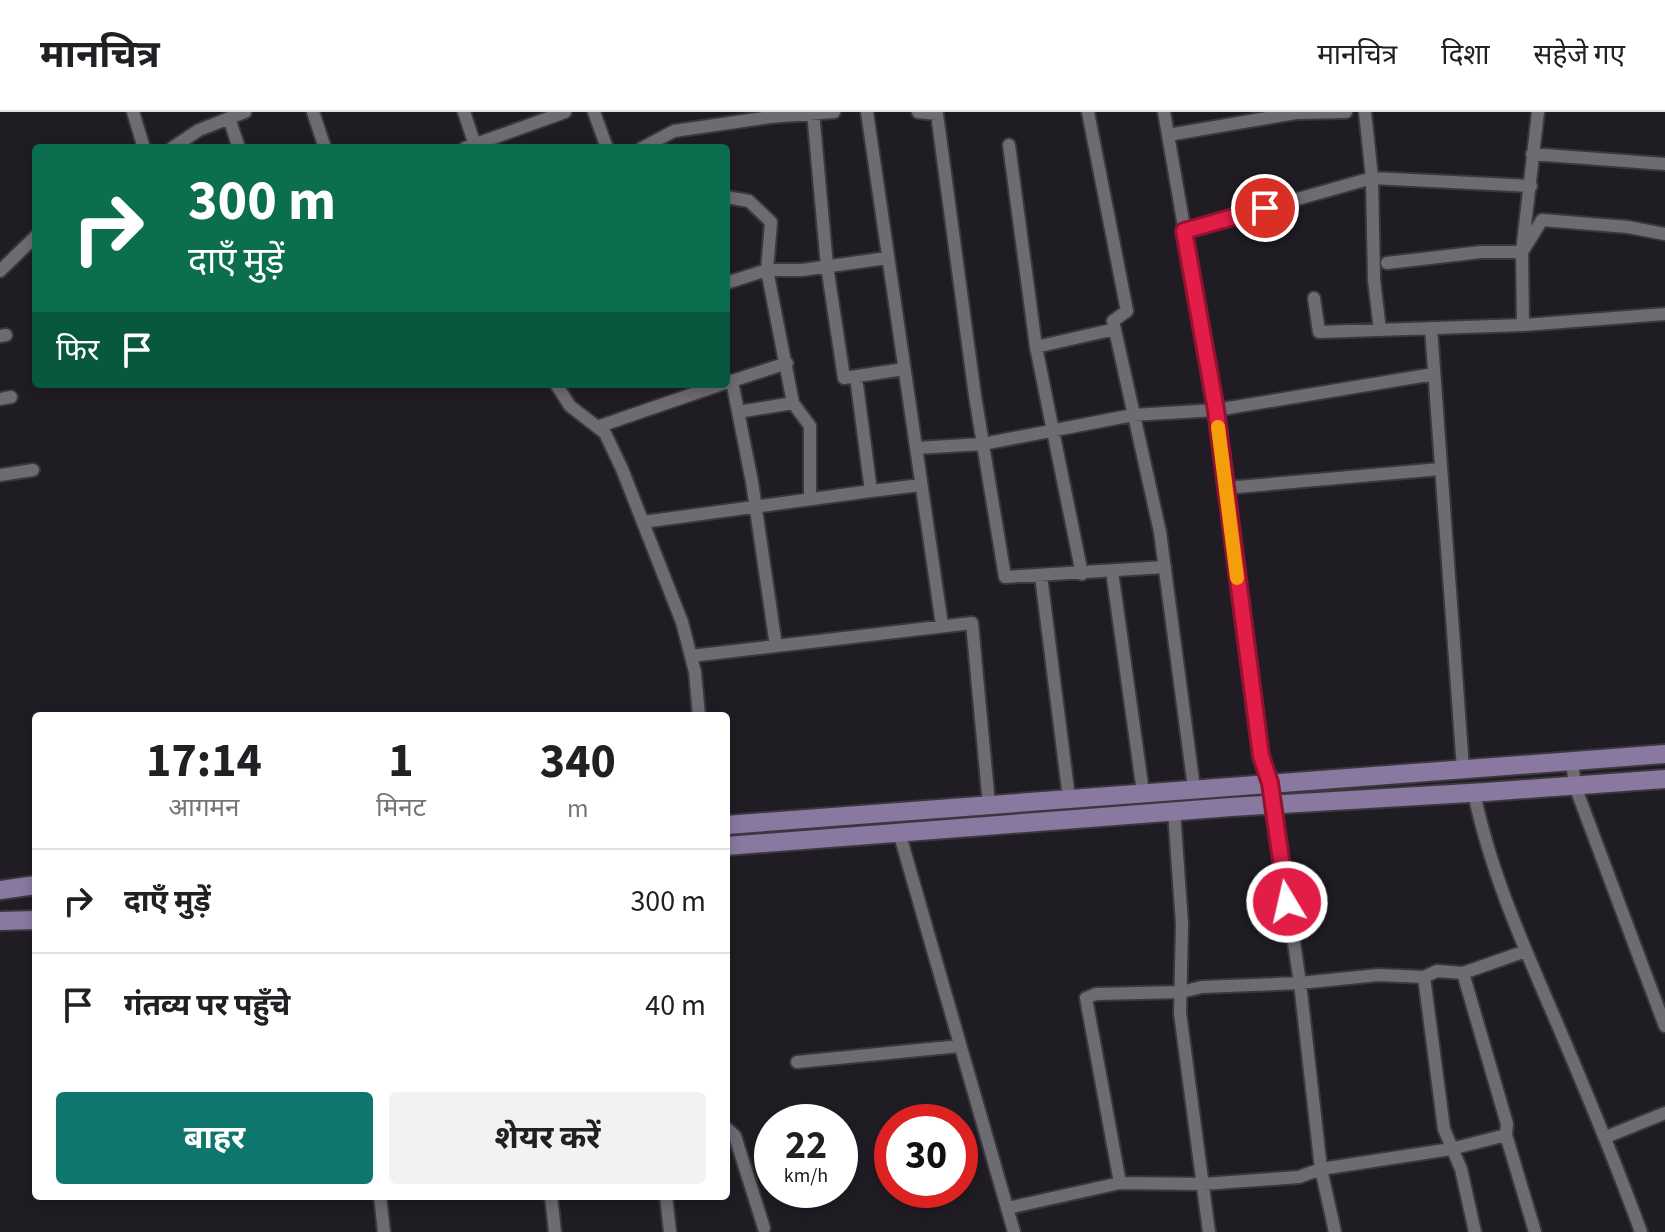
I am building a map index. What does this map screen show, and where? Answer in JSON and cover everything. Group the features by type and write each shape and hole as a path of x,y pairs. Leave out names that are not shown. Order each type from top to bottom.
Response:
{"main road":[{"path":"730,825 1665,754"},
{"path":"730,846 1174,811 1665,779"},
{"path":"0,890 32,886"},
{"path":"0,921 32,920"}],"street":[{"path":"133,112 143,144"},
{"path":"178,144 199,130 245,112"},
{"path":"313,112 324,144"},
{"path":"464,112 471,144"},
{"path":"480,144 565,112"},
{"path":"594,112 606,144"},
{"path":"650,144 674,131 770,117 834,112"},
{"path":"867,112 942,625"},
{"path":"918,112 937,114 983,444 1005,577 1165,567"},
{"path":"1088,112 1127,311 1113,321 1165,567 1194,788"},
{"path":"1164,112 1216,410 1261,756 1270,783 1300,983 1321,1169 1335,1232"},
{"path":"1168,135 1296,113 1346,112"},
{"path":"1365,112 1372,178 1374,280 1380,330"},
{"path":"1523,325 1522,252 1538,112"},
{"path":"813,113 827,266 844,378 904,369"},
{"path":"229,118 238,144"},
{"path":"1009,145 1036,347 1082,574"},
{"path":"1532,154 1665,164"},
{"path":"1184,231 1372,178 1531,186"},
{"path":"730,198 749,201 771,222 767,270 793,403 810,426 810,499"},
{"path":"1522,252 1542,220 1628,227 1665,234"},
{"path":"0,271 32,240"},
{"path":"1387,263 1481,252 1522,252"},
{"path":"730,282 767,270 887,258"},
{"path":"1314,298 1319,332 1523,325 1665,314"},
{"path":"1431,328 1463,769"},
{"path":"1036,347 1115,329"},
{"path":"730,381 787,363"},
{"path":"916,448 983,444 1133,415 1216,410 1434,374"},
{"path":"856,377 871,491"},
{"path":"559,388 570,406 605,433 682,622 695,672 699,712"},
{"path":"597,427 696,388"},
{"path":"729,388 738,412 756,508 776,646"},
{"path":"738,412 793,403"},
{"path":"1226,488 1440,469"},
{"path":"0,475 33,470"},
{"path":"643,522 921,485"},
{"path":"1112,571 1143,792"},
{"path":"1041,576 1069,798"},
{"path":"691,656 972,623 989,804"},
{"path":"1572,761 1575,786 1665,1026"},
{"path":"1474,793 1484,842 1526,951 1606,1137 1641,1232"},
{"path":"1174,811 1182,924 1180,1013 1209,1232"},
{"path":"899,832 1014,1232"},
{"path":"1120,1183 1086,998 1096,994 1181,992 1202,987 1300,983 1378,975 1424,977 1437,971 1463,973 1526,951"},
{"path":"1463,973 1535,1232"},
{"path":"1424,977 1444,1129 1461,1169 1475,1232"},
{"path":"797,1062 960,1046"},
{"path":"1606,1137 1665,1113"},
{"path":"730,1132 735,1136 764,1228"},
{"path":"1008,1208 1120,1183 1203,1184 1299,1177 1321,1169 1451,1149 1506,1135"},
{"path":"380,1200 384,1232"},
{"path":"551,1200 555,1232"},
{"path":"666,1200 670,1232"}],"slow traffic":[{"path":"1218,427 1237,578"}],"route":[{"path":"1265,208 1184,231 1216,410 1261,756 1270,783 1287,902"}]}
